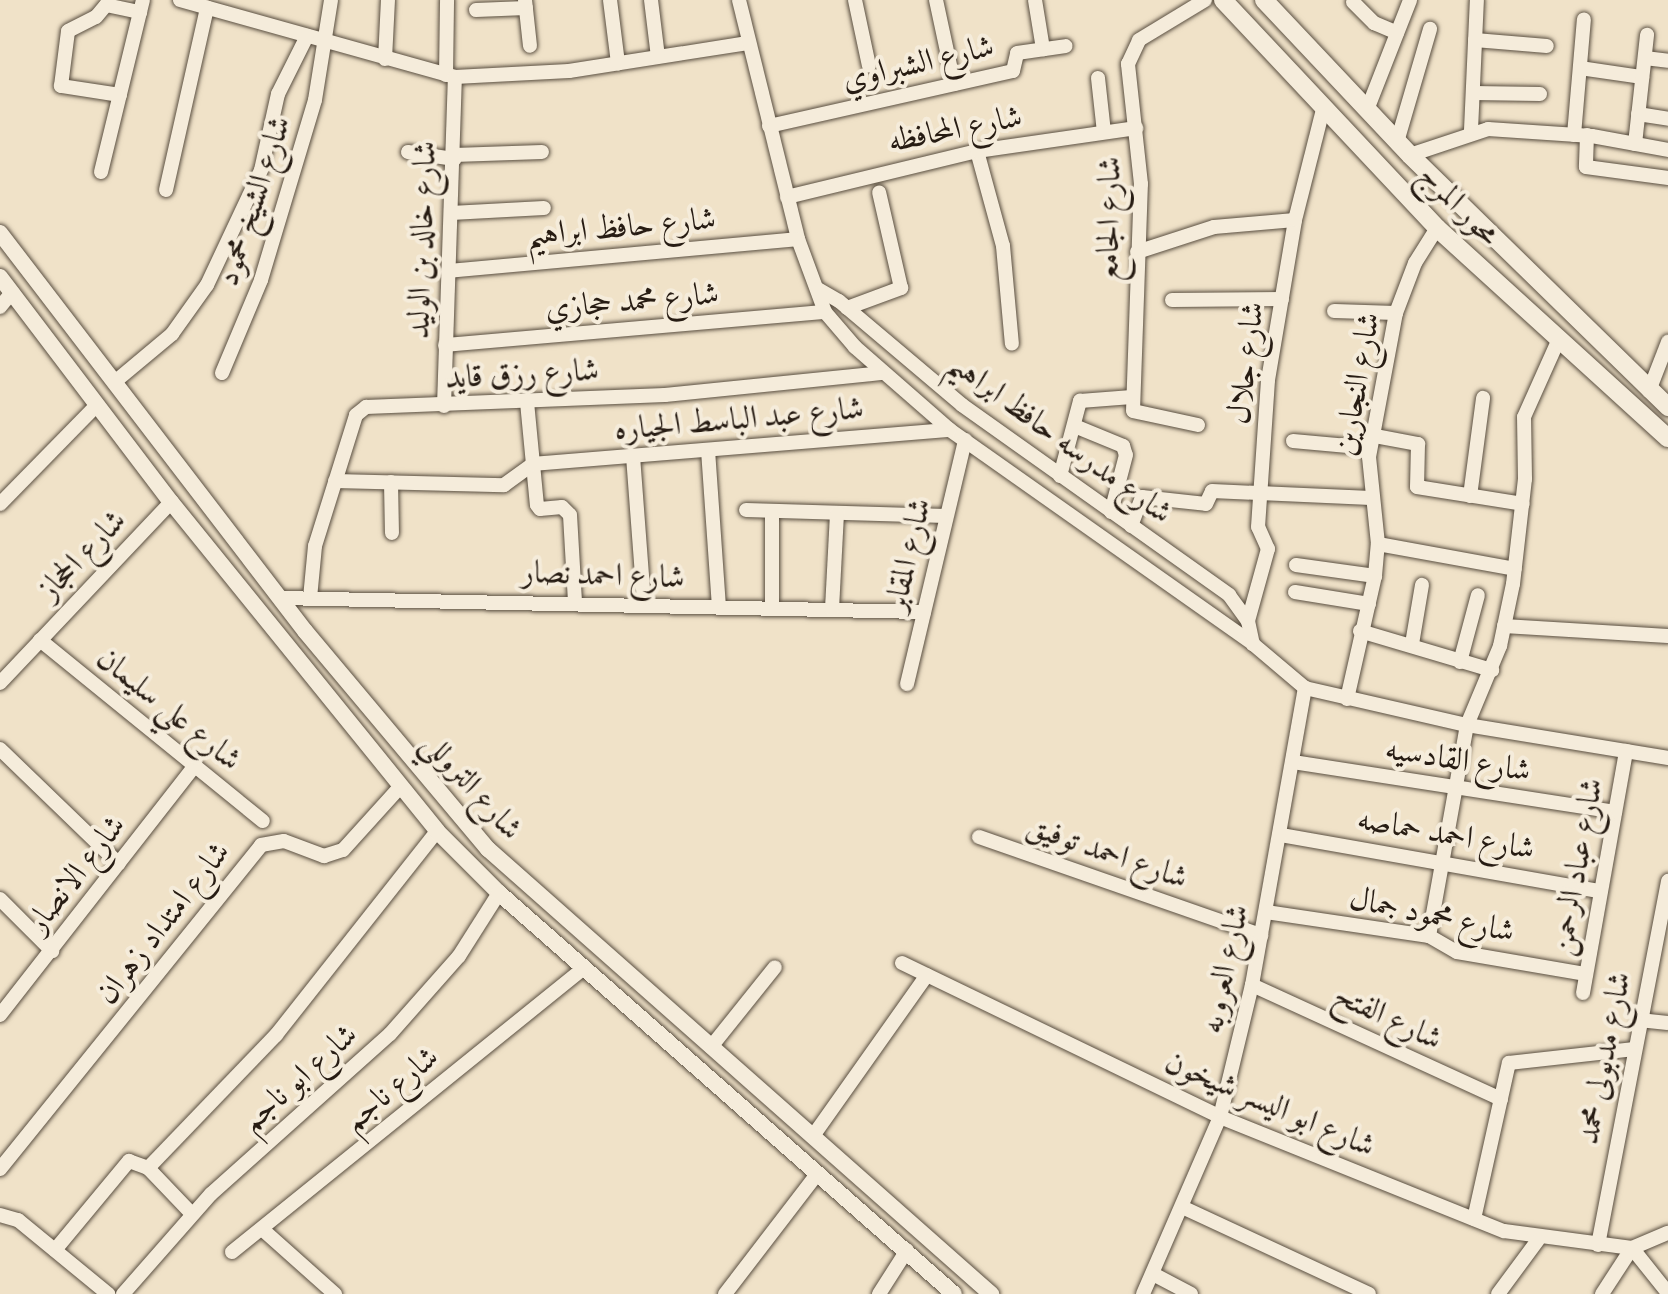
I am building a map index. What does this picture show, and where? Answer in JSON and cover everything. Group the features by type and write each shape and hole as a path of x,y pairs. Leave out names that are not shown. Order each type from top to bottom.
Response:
{"main road":[{"name":"محور المرج","path":"1223,0 1437,228 1668,438"},
{"name":"محور المرج","path":"1264,0 1403,148 1668,407"}],"street":[{"path":"180,0 451,76 618,63 748,43"},
{"name":"شارع الشيخ محمود","path":"222,373 261,280 289,190 320,81 331,0"},
{"path":"385,59 388,0"},
{"name":"شارع خالد بن الوليد","path":"444,406 454,157 447,0"},
{"path":"610,0 618,63"},
{"path":"651,0 658,57"},
{"name":"شارع مدرسه حافظ ابراهيم","path":"739,0 798,239 825,312 883,373 950,430 1253,644 1305,688"},
{"path":"855,0 869,66"},
{"path":"936,0 954,84"},
{"path":"1035,0 1043,49"},
{"name":"شارع الجامع","path":"1132,397 1141,184 1128,77 1132,52 1139,40 1205,0"},
{"path":"1367,110 1410,0"},
{"path":"1471,130 1477,0"},
{"path":"1353,2 1372,22 1397,33"},
{"path":"476,10 525,4 530,46"},
{"path":"101,172 142,6 106,5 96,17 68,31 61,86 120,95"},
{"path":"166,190 207,8"},
{"path":"1584,19 1580,68 1581,135 1586,167 1668,178"},
{"path":"1430,29 1403,148 1471,130 1581,135 1668,150"},
{"path":"1635,144 1647,35"},
{"path":"117,380 172,334 207,285 261,170 278,94 307,36"},
{"path":"1475,40 1547,46"},
{"name":"شارع الشبراوي","path":"769,126 1013,71 1017,53 1066,46"},
{"path":"1645,58 1668,61"},
{"path":"1580,68 1642,77"},
{"path":"1098,78 1104,132"},
{"path":"1473,93 1540,94"},
{"name":"شارع جلال","path":"1248,621 1268,549 1258,527 1268,380 1295,220 1323,109"},
{"path":"1638,114 1668,119"},
{"name":"شارع المحافظه","path":"787,197 977,151 1136,128"},
{"path":"977,151 1003,246 1012,344"},
{"path":"408,152 454,157 542,152"},
{"path":"847,308 902,286 879,192"},
{"path":"451,213 544,208"},
{"path":"1137,252 1214,227 1295,220"},
{"name":"شارع النجارين","path":"1347,699 1360,631 1375,576 1378,544 1371,498 1373,442 1396,313 1415,263 1437,228"},
{"name":"شارع التروللي","path":"0,233 117,380 280,598 488,849 991,1294"},
{"name":"شارع حافظ ابراهيم","path":"448,271 798,239"},
{"name":"شارع التروللي","path":"0,277 171,502 437,831 499,893 907,1250 944,1290"},
{"name":"شارع مدرسه حافظ ابراهيم","path":"818,289 847,308 962,405 1229,595 1248,621 1253,644"},
{"path":"0,307 12,292"},
{"path":"1172,300 1282,299"},
{"path":"1334,311 1396,313"},
{"name":"شارع محمد حجازي","path":"445,345 825,312"},
{"path":"1429,936 1467,725 1492,670 1515,569 1523,504 1524,417 1558,341"},
{"path":"1649,391 1668,342"},
{"name":"شارع رزق قايد","path":"310,598 311,563 360,410 665,395 883,373"},
{"path":"1060,476 1077,427 1082,400 1132,397 1136,415 1198,425"},
{"path":"1470,496 1483,398"},
{"path":"527,402 538,508 562,507 570,515 575,601"},
{"path":"0,504 97,405"},
{"path":"1077,427 1123,446 1126,455 1111,512"},
{"name":"شارع عبد الباسط الجياره","path":"533,464 950,430"},
{"name":"شارع المقابر","path":"907,684 965,440"},
{"path":"1293,441 1418,444 1417,487 1523,504"},
{"path":"708,450 719,606"},
{"path":"633,456 644,603"},
{"path":"335,481 504,485 533,464"},
{"path":"391,482 392,533"},
{"path":"1131,526 1142,497 1206,504 1212,491 1371,498"},
{"name":"شارع الحجاز","path":"0,683 171,502"},
{"path":"746,510 946,516"},
{"path":"772,511 772,608"},
{"path":"832,609 837,513"},
{"path":"1378,544 1515,569"},
{"path":"1296,565 1375,576"},
{"path":"1412,644 1422,585"},
{"path":"1295,592 1369,604"},
{"path":"1460,662 1478,595"},
{"name":"شارع احمد نصار","path":"280,598 575,601 924,612"},
{"path":"1504,626 1668,636"},
{"path":"1360,631 1492,670"},
{"name":"شارع علي سليمان","path":"40,640 263,821"},
{"path":"1305,688 1467,725 1668,758"},
{"name":"شارع العروبه","path":"1143,1294 1220,1117 1252,985 1305,688"},
{"path":"0,749 119,864"},
{"name":"شارع عباد الرحمن","path":"1583,993 1626,751"},
{"name":"شارع القادسيه","path":"1293,762 1615,812"},
{"name":"شارع الانصار","path":"0,1015 195,765"},
{"name":"شارع امتداد زهران","path":"0,1169 261,845 284,841 324,856 343,850 400,787"},
{"path":"148,1168 276,1035 437,831"},
{"name":"شارع احمد حماصه","path":"1281,835 1442,860 1600,891"},
{"name":"شارع احمد توفيق","path":"979,837 1261,935"},
{"name":"شارع مدبولى محمد","path":"1598,1245 1668,881"},
{"name":"شارع ابو ناجم","path":"123,1294 192,1214 390,1034 459,956 499,893"},
{"path":"0,899 52,951"},
{"name":"شارع محمود جمال","path":"1266,912 1429,936 1457,952 1586,974"},
{"name":"شارع ابو اليسر شيخون","path":"902,963 1220,1117 1474,1219 1538,1240 1632,1248"},
{"path":"711,1047 775,967"},
{"name":"شارع ناجم","path":"232,1252 584,968"},
{"path":"813,1136 927,975"},
{"name":"شارع الفتح","path":"1252,985 1501,1099"},
{"path":"1639,1020 1668,1023"},
{"path":"1474,1219 1513,1060 1634,1049"},
{"path":"55,1250 125,1164 135,1160 148,1168 192,1214"},
{"path":"725,1294 817,1174"},
{"path":"1182,1207 1369,1294"},
{"path":"2,1220 18,1220 108,1294"},
{"path":"262,1229 325,1291"},
{"path":"1602,1294 1632,1248 1668,1233"},
{"path":"1498,1294 1538,1240"},
{"path":"1632,1248 1668,1293"},
{"path":"879,1294 907,1250"},
{"path":"1153,1274 1191,1294"}]}
